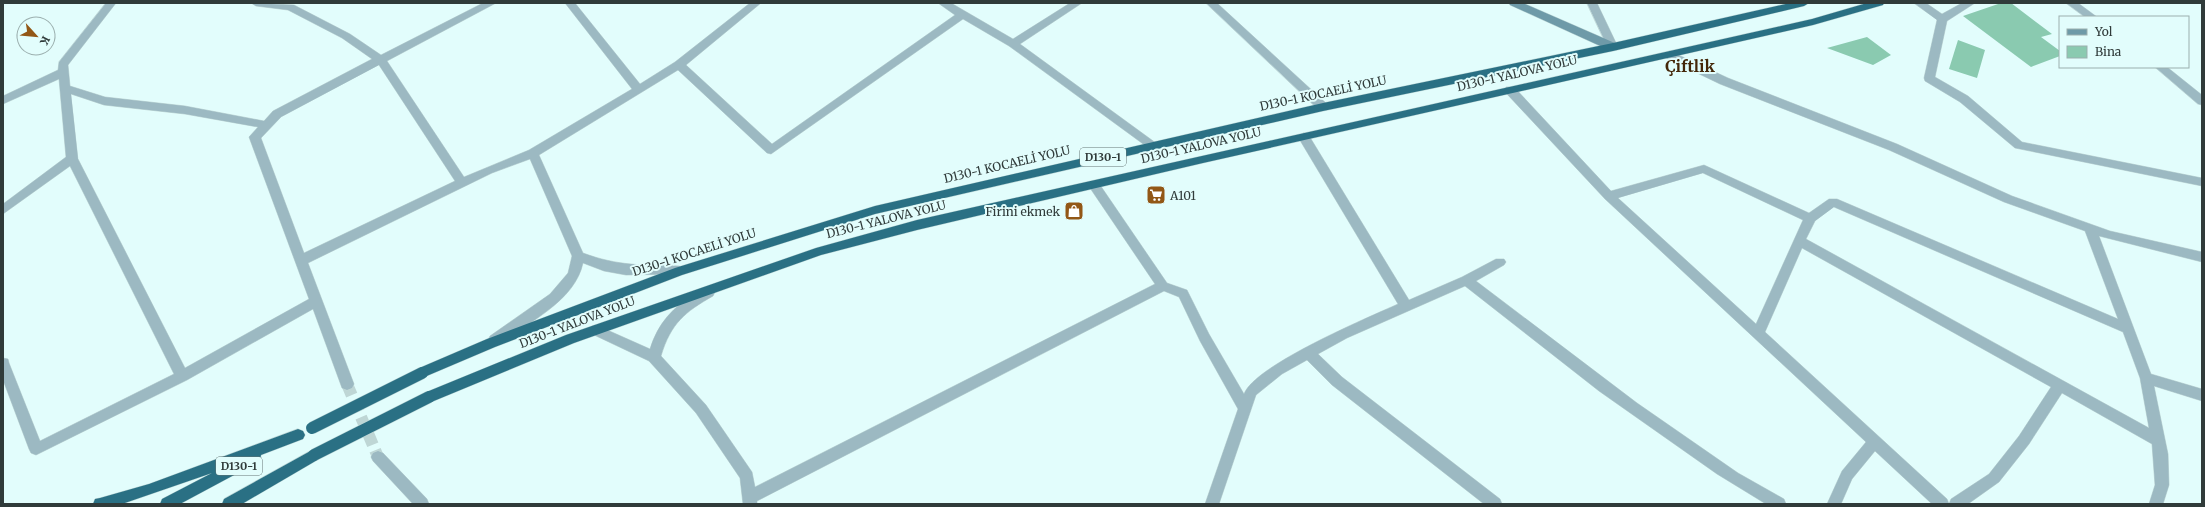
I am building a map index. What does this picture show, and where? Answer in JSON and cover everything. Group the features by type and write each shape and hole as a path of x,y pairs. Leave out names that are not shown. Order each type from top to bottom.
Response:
{"highway":[{"name":"D130-1 KOCAELİ YOLU","path":"298,435 422,374 491,343 679,271 875,210 1323,107 1613,47 1804,3"},
{"name":"D130-1 YALOVA YOLU","path":"229,504 314,455 430,397 596,330 721,284 820,250 917,225 1812,22 1879,3"},
{"path":"100,504 149,490 298,435"},
{"name":"D130-1","path":"167,504 298,435"}],"street":[{"path":"111,3 63,65 72,159 182,376"},
{"path":"256,3 290,7 346,36 381,60 462,183"},
{"path":"347,384 315,302 255,137 277,114 491,3"},
{"path":"570,3 638,89"},
{"path":"300,261 462,183 533,154 679,65 756,3"},
{"path":"943,3 1012,44 1154,146"},
{"path":"1012,44 1077,3"},
{"path":"1211,3 1323,107"},
{"path":"1514,3 1613,47"},
{"path":"1592,3 1613,47"},
{"path":"1919,3 1942,19"},
{"path":"1970,3 1942,19 1929,78 1964,99 2019,145 2202,182"},
{"path":"2072,3 2091,16"},
{"path":"679,65 771,150 963,14"},
{"path":"1670,55 1724,81 1893,147 2008,199 2090,228 2147,245 2202,257"},
{"path":"2161,68 2202,101"},
{"path":"3,100 64,72"},
{"path":"66,88 104,101 185,110 266,125"},
{"path":"1510,90 1608,196 1942,504"},
{"path":"1304,137 1406,306"},
{"path":"491,343 554,298 574,275 578,256 533,154"},
{"path":"3,210 72,159"},
{"path":"1608,196 1704,169 1810,218"},
{"path":"1094,185 1163,286 1183,294 1204,337 1245,410"},
{"path":"1758,333 1810,218 1832,202 2128,329"},
{"path":"2090,228 2146,378 2158,440 2162,485 2156,504"},
{"path":"1799,241 2158,440"},
{"path":"578,256 604,266 626,270 679,271"},
{"path":"1217,502 1251,392 1277,370 1309,354 1343,334 1466,280 1500,262"},
{"path":"1466,280 1573,366 1760,494 1779,504"},
{"path":"654,356 660,334 672,317 686,305 721,284"},
{"path":"596,330 654,356 701,409 747,476 750,500 1163,286"},
{"path":"3,363 36,448 182,376 315,302"},
{"path":"1309,354 1337,381 1495,504"},
{"path":"2146,378 2202,395"},
{"path":"1956,504 1994,478 2024,440 2060,386"},
{"path":"1834,504 1847,475 1875,441"},
{"path":"378,457 422,504"}],"building":[{"path":"2001,3 2011,3 2052,34 2041,37 2059,50 2059,56 2031,67 1963,16"},
{"path":"1867,37 1891,55 1873,65 1827,48"},
{"path":"1958,40 1985,50 1977,78 1949,69"}],"tunnel":[{"path":"347,384 378,457"}],"place":[{"name":"A101","path":"1156,195"},
{"name":"Firini ekmek","path":"1074,211"}],"district":[{"name":"Çiftlik","path":"1690,66"}]}
